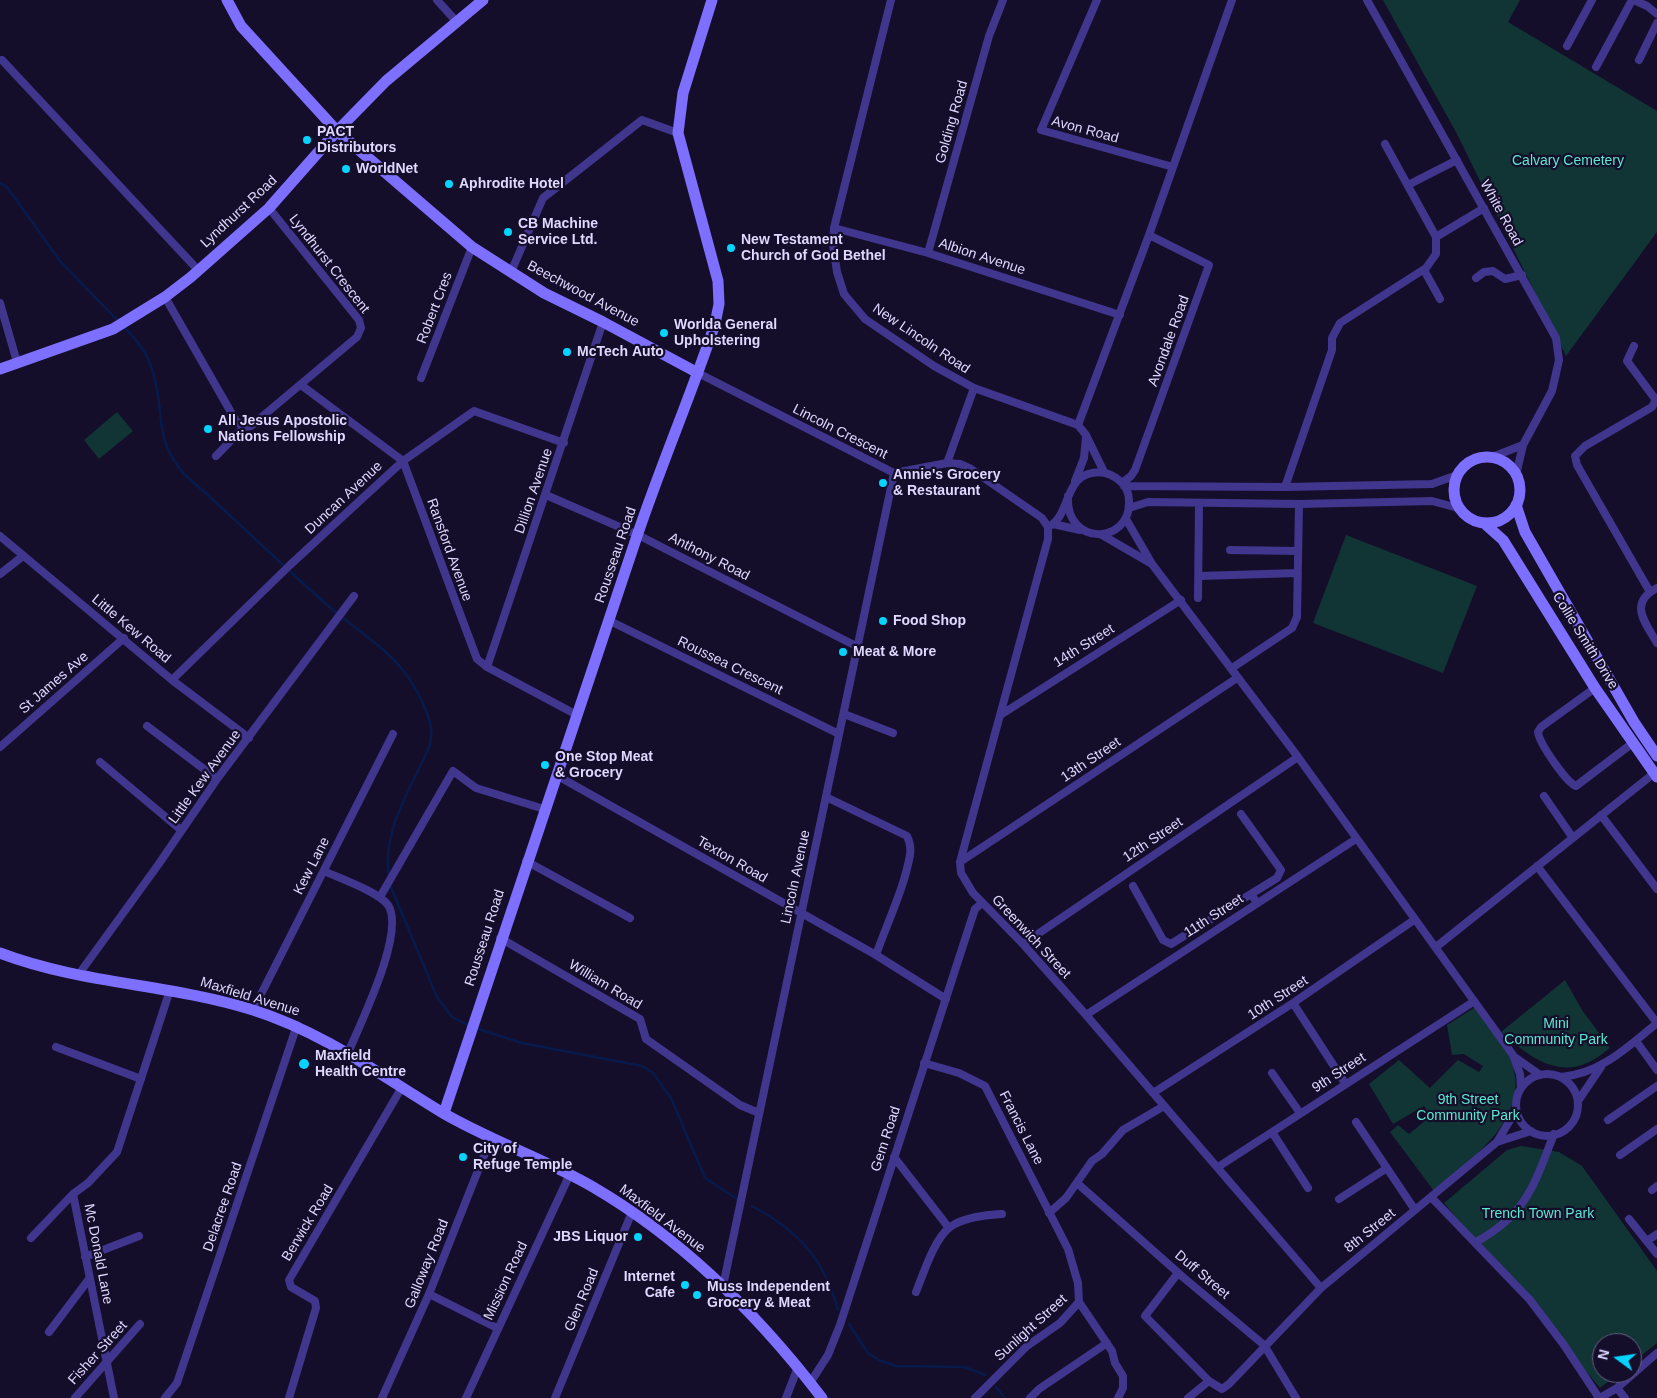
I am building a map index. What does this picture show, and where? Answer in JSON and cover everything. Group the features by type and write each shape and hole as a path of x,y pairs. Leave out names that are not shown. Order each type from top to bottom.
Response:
{"street":[{"name":"Beechwood Avenue","path":"227,0 241,26 338,131 472,247 544,293 698,373"},
{"path":"437,0 456,21"},
{"name":"Lyndhurst Road","path":"0,369 113,329 165,297 269,208 386,81 483,0"},
{"name":"Rousseau Road","path":"444,1113 526,861 638,535 715,324 719,304 718,281 678,133 683,93 712,0"},
{"name":"New Lincoln Road","path":"891,0 834,228 833,245 837,272 844,294 865,319 934,366 974,388 1078,425"},
{"name":"Golding Road","path":"928,253 989,36 1003,0"},
{"name":"Avon Road","path":"1097,0 1041,130 1173,167"},
{"path":"1104,472 1086,435 1078,425 1150,235 1232,0"},
{"name":"White Road","path":"1367,0 1552,328 1559,360 1552,391 1523,445 1516,475"},
{"path":"1567,46 1592,0"},
{"path":"1596,67 1633,0 1657,14"},
{"path":"1639,60 1657,23"},
{"path":"2,60 198,270"},
{"path":"510,272 543,198 642,120 678,133"},
{"path":"1285,487 1332,350 1332,338 1340,323 1424,270 1436,254 1436,237 1385,144"},
{"path":"1408,185 1457,160"},
{"name":"Lyndhurst Crescent","path":"216,456 244,427 251,426 357,336 361,324 269,208"},
{"path":"1436,237 1484,208"},
{"name":"Albion Avenue","path":"834,228 928,253 1120,315"},
{"name":"Avondale Road","path":"1123,484 1135,470 1209,265 1150,235"},
{"name":"Robert Cres","path":"421,378 472,247"},
{"path":"1424,270 1440,299"},
{"path":"1476,278 1484,272 1493,271 1505,279 1522,275"},
{"path":"165,297 236,422 244,427"},
{"path":"0,303 18,362"},
{"name":"Dillion Avenue","path":"487,667 564,443 603,322"},
{"path":"1634,346 1627,361 1656,405 1585,446 1575,456 1577,466 1654,590 1643,599 1641,616 1657,642"},
{"name":"Lincoln Crescent","path":"698,373 894,473 947,463 960,464 971,468 1050,525"},
{"path":"301,385 403,461"},
{"path":"947,463 974,388"},
{"name":"Duncan Avenue","path":"172,680 290,565 403,461 474,411 564,443"},
{"path":"960,862 1002,714 1050,525 1073,486 1084,458 1086,435"},
{"path":"1492,457 1510,467 1520,485 1516,505 1500,521 1485,524 1470,520 1458,508 1454,498 1454,486 1457,475 1468,462 1484,457 1492,457 1523,445"},
{"name":"Ransford Avenue","path":"403,461 477,659 487,667 577,715"},
{"path":"1050,525 1102,534 1116,530 1126,519 1129,508 1129,496 1123,484 1114,476 1104,472 1086,474 1073,486"},
{"name":"Lincoln Avenue","path":"723,1286 894,473"},
{"path":"1123,484 1285,487 1432,484 1457,475"},
{"name":"Anthony Road","path":"546,495 638,535 858,647"},
{"path":"1068,496 1067,507 1071,518 1078,528 1089,533"},
{"path":"1129,508 1148,502 1299,504 1432,501 1458,508"},
{"path":"1198,598 1199,503"},
{"path":"1232,668 1292,628 1297,617 1299,504"},
{"name":"Collie Smith Drive","path":"1516,505 1525,532 1634,722 1657,756"},
{"path":"1126,519 1152,564 1298,757 1513,1055 1540,1075 1561,1078 1577,1076 1603,1066 1657,1023 1537,866"},
{"name":"Collie Smith Drive","path":"1485,524 1503,540 1595,688 1656,774"},
{"path":"1102,534 1152,564"},
{"name":"Little Kew Road","path":"0,536 172,680 249,738"},
{"path":"1230,550 1298,551"},
{"path":"0,574 23,556"},
{"path":"1199,576 1298,573"},
{"name":"Little Kew Avenue","path":"79,974 158,865 217,779 354,596"},
{"name":"14th Street","path":"1002,714 1180,600"},
{"name":"Roussea Crescent","path":"610,621 839,734"},
{"name":"St James Ave","path":"0,747 124,638"},
{"name":"13th Street","path":"960,862 1237,678"},
{"path":"1595,688 1541,727 1538,732 1541,743 1568,780 1576,786 1634,742"},
{"path":"844,714 893,733"},
{"path":"147,726 217,779"},
{"name":"Kew Lane","path":"253,1010 393,734"},
{"name":"12th Street","path":"1023,944 1298,757"},
{"path":"100,762 181,830"},
{"path":"380,897 453,771 476,788 544,809"},
{"name":"Texton Road","path":"556,774 876,955 946,999"},
{"path":"1436,947 1656,774"},
{"path":"1544,796 1573,838"},
{"path":"826,797 907,836 911,845 903,879 876,955"},
{"path":"1133,886 1163,940 1171,944 1277,878 1281,870 1241,814"},
{"path":"1601,816 1657,889"},
{"name":"11th Street","path":"1086,1014 1356,839"},
{"path":"526,861 630,918"},
{"name":"Greenwich Street","path":"960,862 964,880 982,903 1023,944 1086,1014 1321,1288"},
{"path":"324,870 380,897 388,905 392,936 388,955 348,1053"},
{"path":"1251,894 1257,903"},
{"name":"Gem Road","path":"810,1383 828,1355 840,1326 975,909 982,903"},
{"name":"10th Street","path":"1153,1092 1293,1003 1414,920"},
{"name":"William Road","path":"500,938 640,1019 646,1039 740,1105 759,1113"},
{"name":"Maxfield Avenue","path":"0,953 79,974 170,990 253,1010 297,1025 348,1053 444,1113 491,1138 570,1174 632,1212 723,1286 750,1312 822,1398"},
{"name":"Mc Donald Lane","path":"114,1398 73,1194 88,1183 117,1152 170,990"},
{"name":"9th Street","path":"1218,1167 1473,1002"},
{"path":"1293,1003 1346,1083"},
{"name":"Delacree Road","path":"170,1397 177,1383 297,1025"},
{"path":"1636,1041 1657,1070"},
{"path":"56,1047 141,1078"},
{"path":"1497,1142 1516,1110 1521,1088 1520,1074 1513,1055"},
{"name":"Francis Lane","path":"924,1063 959,1072 985,1086 1049,1213"},
{"path":"1516,1110 1520,1121 1530,1131 1542,1135 1554,1134 1570,1125 1576,1114 1578,1101 1603,1066"},
{"path":"1272,1073 1300,1113"},
{"path":"1521,1088 1540,1075"},
{"path":"1561,1078 1573,1088 1578,1101"},
{"path":"1608,1120 1657,1086"},
{"name":"Berwick Road","path":"289,1398 316,1308 315,1302 291,1287 289,1280 402,1087"},
{"path":"1049,1213 1066,1198 1092,1161 1102,1154 1122,1130 1164,1106"},
{"path":"1356,1122 1415,1210"},
{"path":"1620,1154 1657,1129"},
{"path":"1497,1142 1530,1131"},
{"path":"1272,1132 1308,1188"},
{"path":"1476,1242 1496,1231 1520,1208 1531,1192 1554,1134"},
{"name":"Galloway Road","path":"382,1398 429,1294 491,1138"},
{"name":"8th Street","path":"1209,1381 1222,1389 1229,1384 1264,1345 1321,1288 1497,1142"},
{"path":"894,1157 949,1228"},
{"path":"1340,1199 1387,1168"},
{"name":"Mission Road","path":"466,1398 570,1174"},
{"name":"Duff Street","path":"1078,1183 1178,1273 1264,1345 1296,1398"},
{"path":"31,1238 73,1194"},
{"path":"1431,1197 1530,1300 1564,1345 1600,1398 1617,1388 1657,1353"},
{"name":"Glen Road","path":"555,1398 632,1212"},
{"name":"Sunlight Street","path":"975,1398 1027,1346 1060,1323 1079,1302 1078,1284 1068,1249 1049,1213"},
{"path":"916,1292 928,1258 949,1228 978,1216 1002,1214"},
{"path":"1629,1219 1657,1254"},
{"path":"1647,1241 1657,1234"},
{"path":"85,1256 139,1236"},
{"path":"1178,1273 1146,1317 1209,1381 1188,1398"},
{"path":"49,1332 89,1279"},
{"path":"429,1294 497,1328"},
{"path":"1079,1302 1081,1308 1088,1314 1107,1344 1122,1376 1123,1388 1118,1398"},
{"name":"Fisher Street","path":"74,1398 140,1324"},
{"path":"1030,1398 1039,1389 1107,1344"},
{"path":"786,1398 798,1367"},
{"path":"1617,1388 1625,1398"}],"green space":[{"name":"Calvary Cemetery","path":"1383,0 1520,0 1508,22 1657,111 1657,232 1566,356 1457,134"},
{"path":"117,412 133,431 99,459 84,440"},
{"path":"1346,535 1477,586 1443,673 1313,623"},
{"name":"Mini Community Park","path":"1565,980 1582,1010 1610,1048 1590,1062 1575,1067 1551,1065 1540,1061 1501,1032"},
{"name":"9th Street Community Park","path":"1477,1006 1507,1051 1515,1074 1515,1095 1509,1114 1498,1132 1467,1163 1434,1191 1390,1132 1398,1125 1409,1134 1431,1116 1424,1106 1393,1124 1369,1084 1399,1060 1430,1088 1458,1060 1479,1072 1483,1066 1464,1054 1452,1055 1447,1025"},
{"name":"Trench Town Park","path":"1521,1146 1559,1152 1582,1166 1657,1271 1657,1343 1642,1355 1642,1333 1592,1333 1592,1379 1444,1203 1507,1150"},
{"name":"Trench Town Park","path":"1596,1383 1606,1383 1600,1388"}],"waterway":[{"path":"0,183 7,187 60,261 119,322"},
{"path":"124,327 141,346 150,363 156,384 161,423 167,448 184,474 333,610 395,661 407,675 422,702 429,721 431,738 427,751 405,797 391,836 388,863 389,877"},
{"path":"390,885 437,997 452,1017 470,1026"},
{"path":"475,1028 522,1043 642,1066 653,1073 671,1098 705,1178 740,1201"},
{"path":"752,1206 783,1226 807,1248 825,1276 838,1310"},
{"path":"849,1324 868,1353 879,1360 896,1366 965,1367 985,1375"},
{"path":"996,1387 1005,1398"}],"place":[{"name":"PACT Distributors","path":"307,140"},
{"name":"WorldNet","path":"346,169"},
{"name":"Aphrodite Hotel","path":"449,184"},
{"name":"CB Machine Service Ltd.","path":"508,232"},
{"name":"New Testament Church of God Bethel","path":"731,248"},
{"name":"Worlda General Upholstering","path":"664,333"},
{"name":"McTech Auto","path":"567,352"},
{"name":"All Jesus Apostolic Nations Fellowship","path":"208,429"},
{"name":"Annie's Grocery & Restaurant","path":"883,483"},
{"name":"Food Shop","path":"883,621"},
{"name":"Meat & More","path":"843,652"},
{"name":"One Stop Meat & Grocery","path":"545,765"},
{"name":"Maxfield Health Centre","path":"304,1064"},
{"name":"City of Refuge Temple","path":"463,1157"},
{"name":"JBS Liquor","path":"638,1237"},
{"name":"Internet Cafe","path":"685,1285"},
{"name":"Muss Independent Grocery & Meat","path":"697,1295"}]}
